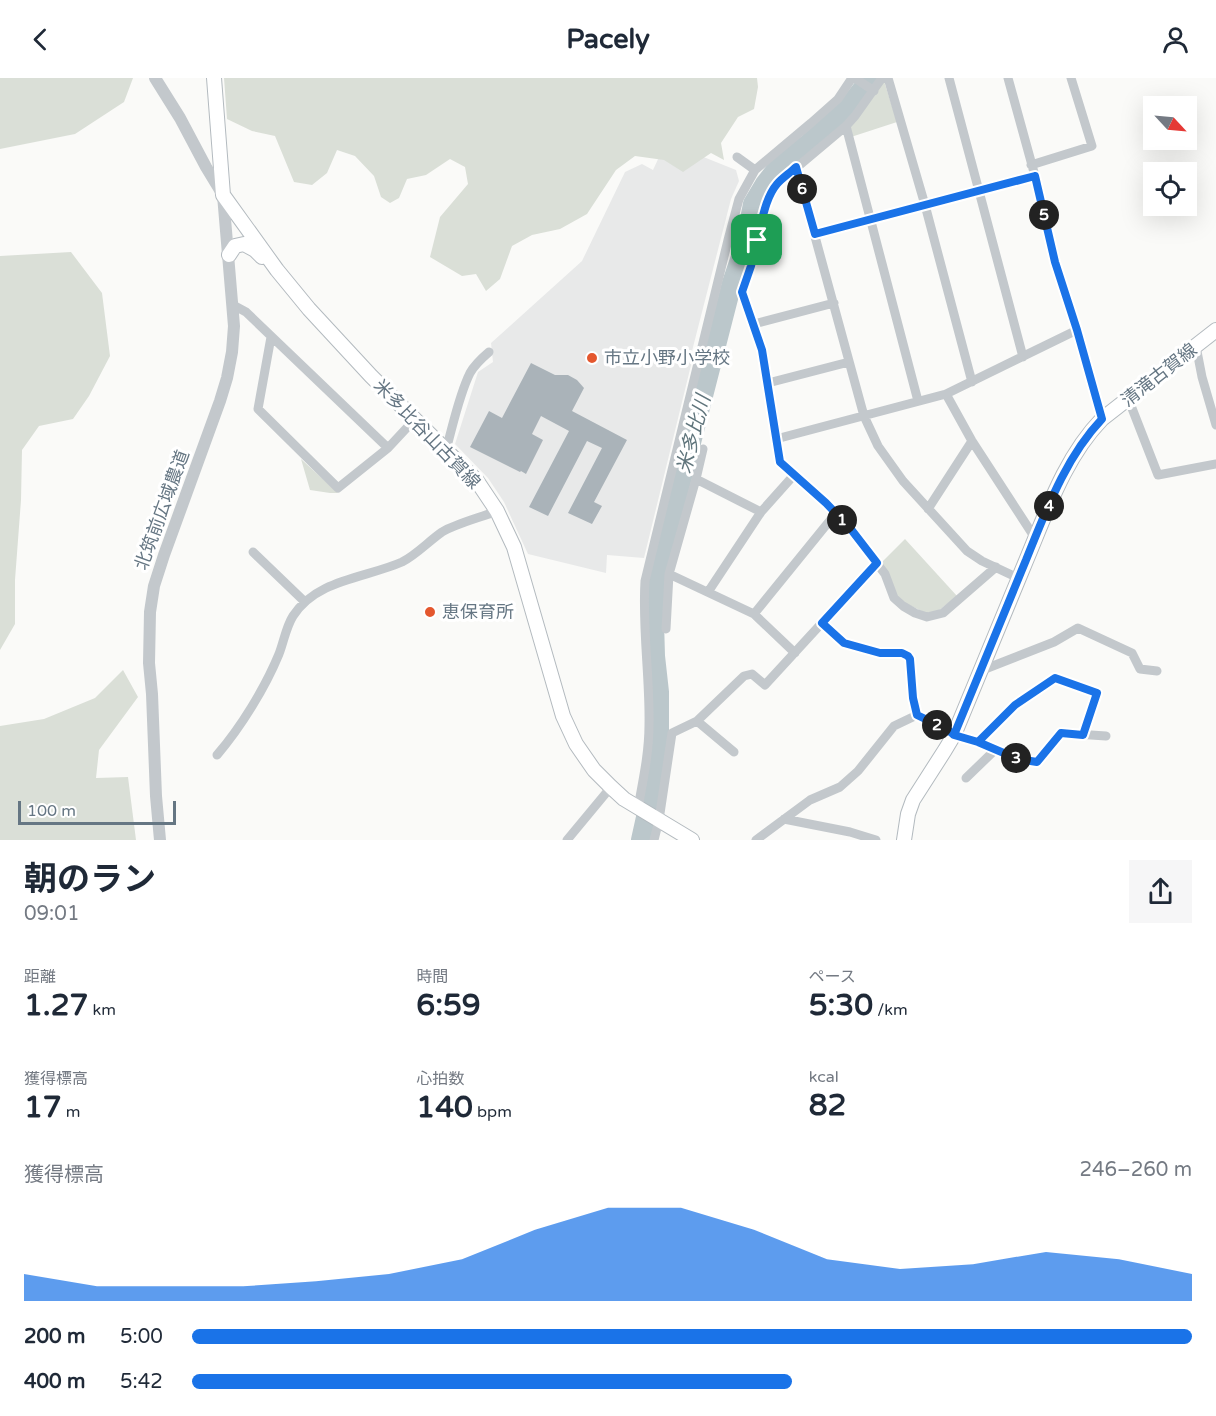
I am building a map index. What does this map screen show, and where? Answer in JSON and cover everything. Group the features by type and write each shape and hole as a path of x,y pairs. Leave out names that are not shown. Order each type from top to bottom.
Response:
{"main road":[{"path":"214,78 223,195"},
{"name":"米多比谷山古賀線","path":"223,195 277,270 309,309 371,376 477,481 497,511 514,547 563,716 576,744 594,770 624,799 692,840"},
{"path":"229,255 235,246 244,244 255,250 277,270"},
{"name":"清滝古賀線","path":"904,840 908,814 913,800 954,735 1061,479 1089,432 1128,398 1216,330"}],"street":[{"path":"155,78 223,195"},
{"path":"638,808 650,728 643,605 645,581 739,199 755,170 838,99 853,78 874,91"},
{"path":"882,78 846,126 777,184 768,201 742,292 762,350 780,462 836,513 885,574 894,598 915,613 927,617 943,613 996,567"},
{"path":"888,78 925,205 972,382"},
{"path":"949,78 1023,357"},
{"path":"1008,78 1035,176 1055,262 1102,419"},
{"path":"1031,165 1092,146 1071,78"},
{"path":"846,126 918,401"},
{"path":"737,157 755,170"},
{"path":"796,167 864,416 878,446 903,481 967,551 1018,578"},
{"path":"815,234 1035,176"},
{"name":"北筑前広域農道","path":"160,840 149,663 150,612 154,586 220,401 232,352 233,305 223,195"},
{"path":"754,324 834,303"},
{"path":"233,305 246,312 388,448"},
{"path":"776,439 946,394 1077,330"},
{"path":"271,336 258,409 338,488 388,448 415,419"},
{"path":"1196,346 1216,425"},
{"path":"446,450 471,372 489,351"},
{"path":"768,383 849,362"},
{"path":"946,394 972,441 1035,538"},
{"path":"1128,398 1158,475 1216,464"},
{"path":"928,509 972,441"},
{"path":"666,629 669,574 696,479 702,449"},
{"path":"708,592 761,512 794,475"},
{"path":"696,479 761,512"},
{"path":"217,755 234,736 266,682 293,615 305,602 341,581 403,561 444,531 497,511"},
{"path":"754,614 836,513"},
{"path":"253,552 305,602"},
{"path":"654,840 672,733 697,721 744,676 752,674 765,685 877,563"},
{"path":"669,574 754,614 795,653"},
{"path":"822,623 844,643 880,653 902,653 908,656 917,715"},
{"path":"980,671 1054,642 1078,628 1132,653 1140,669 1157,671"},
{"path":"978,742 1015,705 1055,678 1097,693 1083,735"},
{"path":"917,715 954,735 978,742 1018,759 1037,762 1061,733 1106,736"},
{"path":"756,840 810,800 840,787 858,771 894,726 917,715"},
{"path":"697,721 734,752"},
{"path":"966,778 996,750"},
{"path":"582,840 570,837 611,787"},
{"path":"784,819 850,832 876,840"}],"shaded area":[{"path":"0,78 133,78 124,102 75,134 0,149"},
{"path":"224,78 757,78 758,87 754,109 738,117 721,143 724,160 711,153 683,172 664,160 635,156 616,170 587,214 560,229 532,235 512,246 500,279 486,291 476,274 462,276 430,257 440,217 468,184 465,167 450,159 426,175 407,179 399,198 390,203 381,197 374,176 355,156 337,150 327,173 312,185 294,182 275,136 252,131 227,119"},
{"path":"884,81 897,122 851,137 849,129"},
{"name":"市立小野小学校","path":"666,142 736,170 739,181 731,199 691,355 692,361 644,558 607,555 606,573 528,554 504,502 488,478 455,444 478,372 493,362 491,343 582,261 625,172 642,164 653,170"},
{"path":"71,252 102,293 110,356 89,396 73,419 39,426 22,450 15,624 0,650 0,256"},
{"path":"301,459 338,493 310,490"},
{"path":"905,539 957,596 938,611 926,613 907,604 895,594 882,562"},
{"path":"123,670 138,697 99,750 96,778 128,777 136,840 0,840 0,726 44,719 95,698"}],"building":[{"path":"531,363 555,375 568,375 577,380 584,388 572,411 627,440 594,502 602,506 592,524 568,513 602,448 587,441 548,516 529,507 569,431 541,416 532,434 543,440 526,474 470,447 489,411 502,418"}],"waterway":[{"name":"米多比川","path":"641,840 651,795 659,731 654,621 655,591 661,556 732,283 745,245 753,204 783,161 808,144 850,105 871,78"}],"place":[{"name":"市立小野小学校","path":"592,358"},
{"name":"恵保育所","path":"430,612"}],"route":[{"path":"757,240 742,292 762,350 780,462 826,503 850,528 877,563 822,623 844,643 880,653 902,653 908,656 917,715 954,735 978,742 1015,705 1055,678 1097,693 1083,735 1061,733 1037,762 1018,759 978,742 954,735 1061,479 1080,445 1102,419 1055,262 1035,176 815,234 796,167 772,191 757,240"}]}
